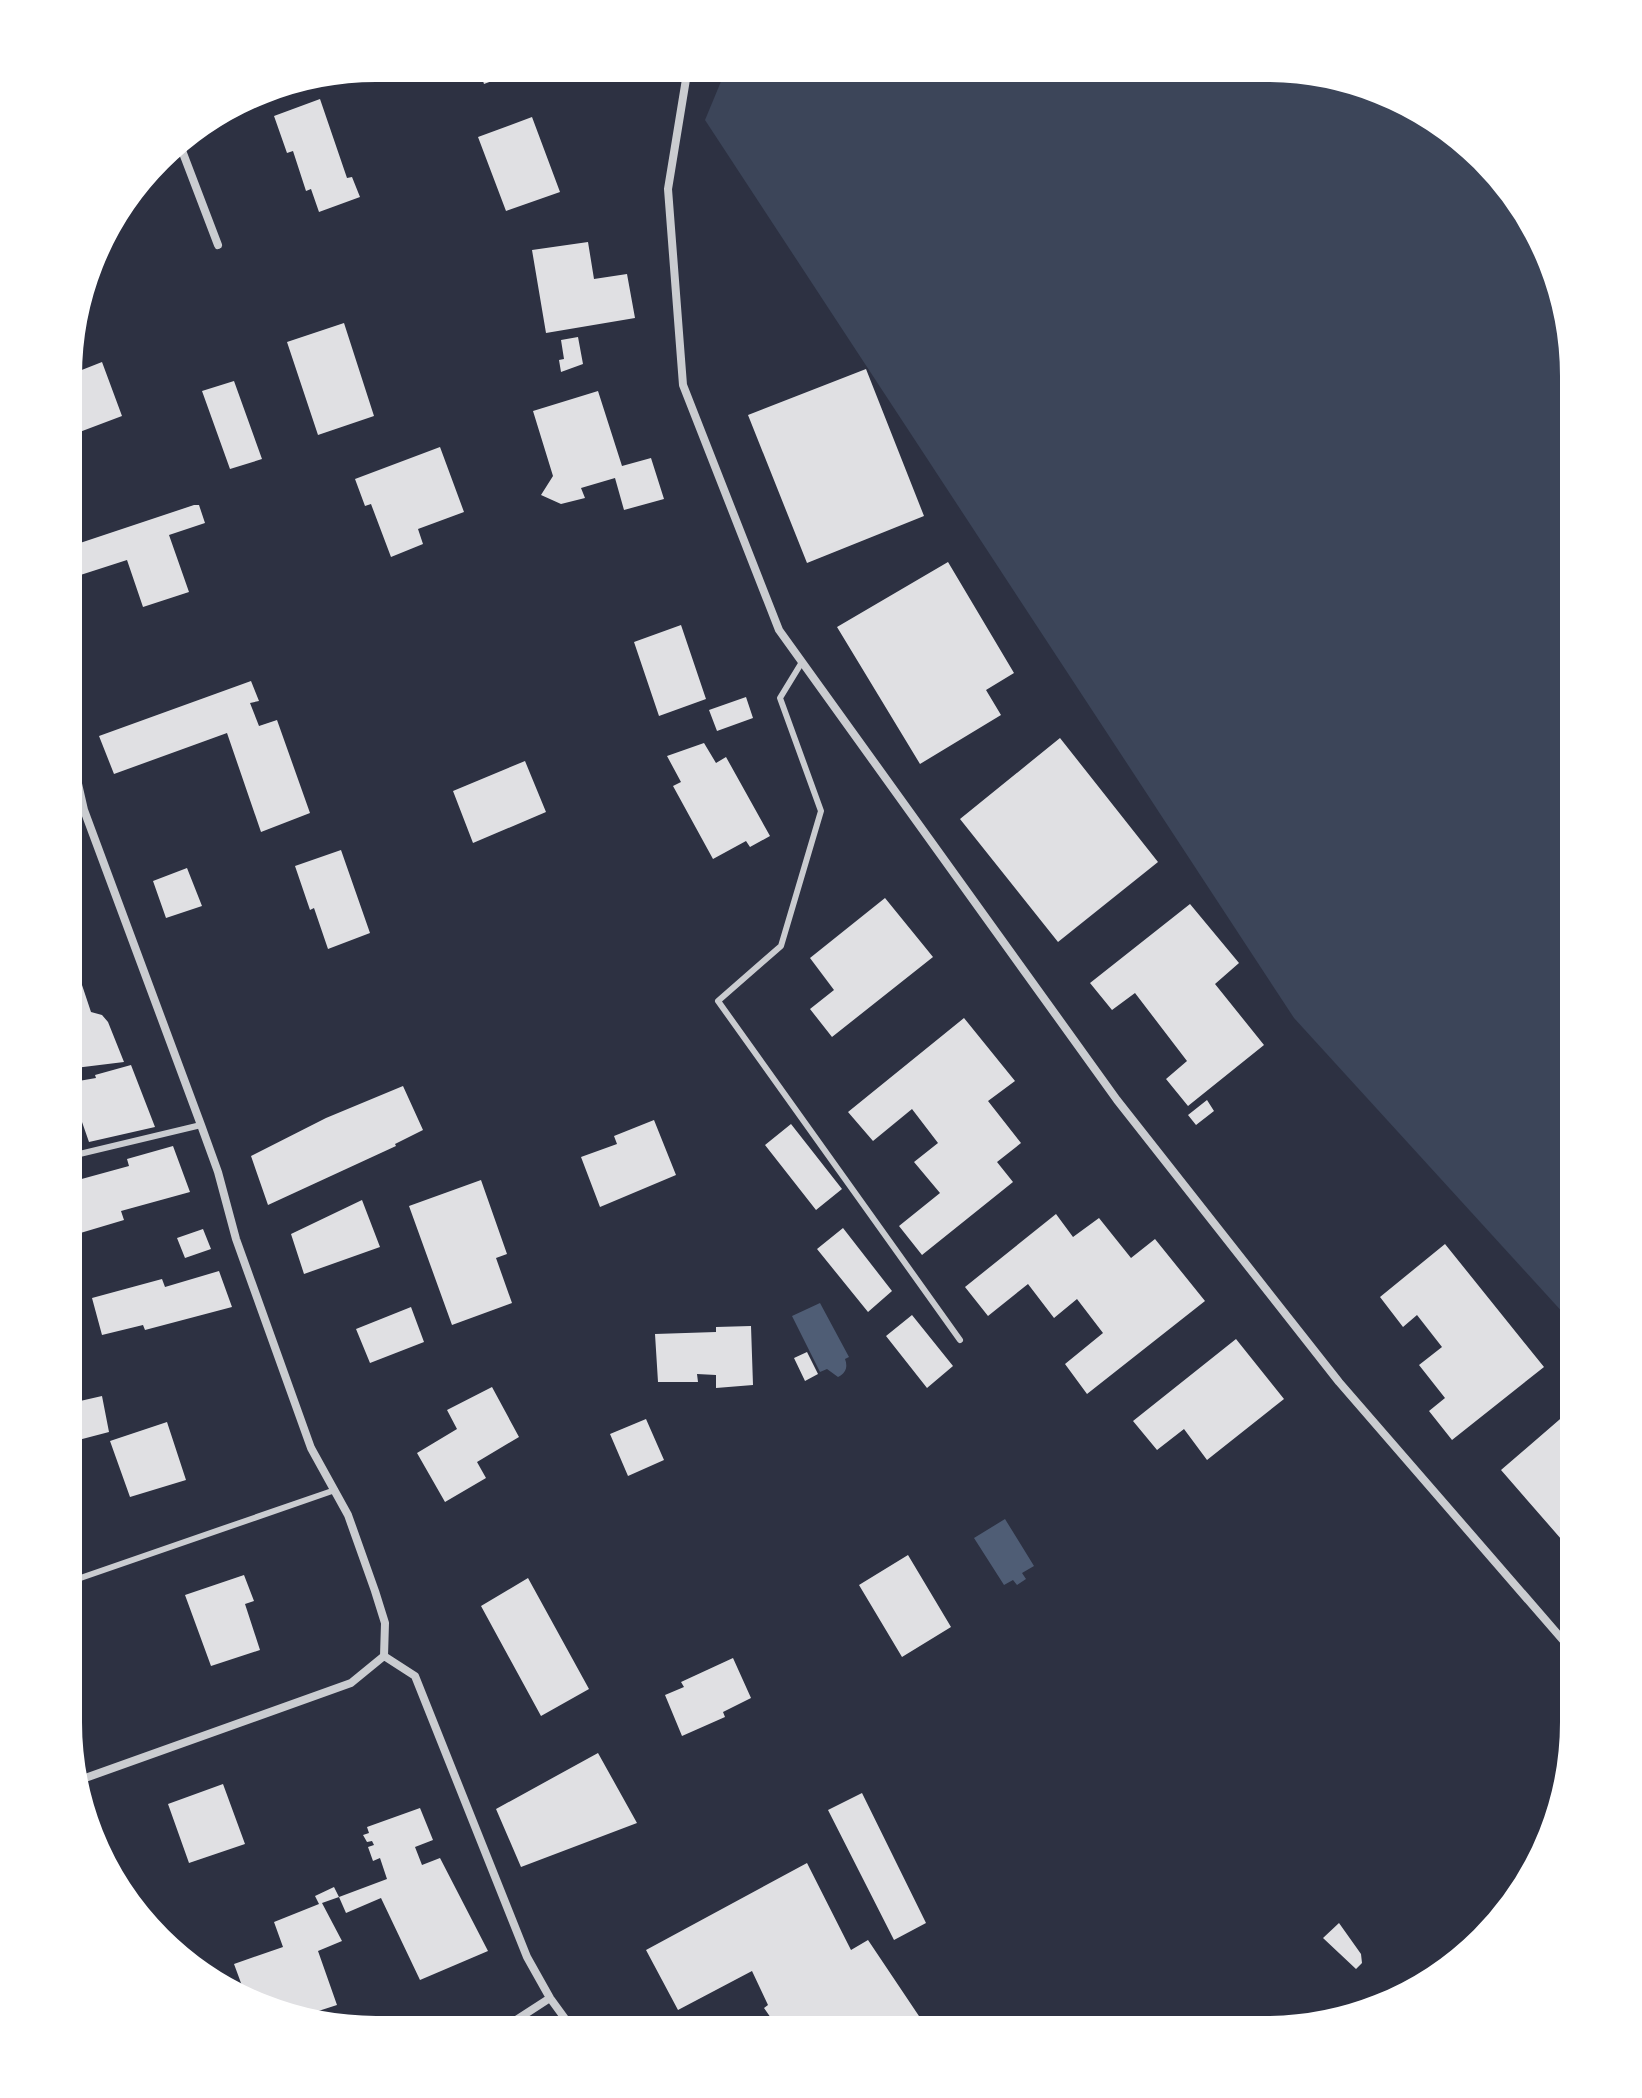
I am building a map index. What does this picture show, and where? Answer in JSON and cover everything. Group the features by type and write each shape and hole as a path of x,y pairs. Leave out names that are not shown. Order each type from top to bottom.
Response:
{"street":[{"path":"686,80 668,189 683,385 779,630 1117,1100 1339,1382 1562,1639"},
{"path":"183,152 218,245"},
{"path":"80,792 218,1172 236,1239 311,1448 348,1515 385,1623 384,1656 351,1683 86,1778"},
{"path":"384,1656 415,1676 527,1957 565,2018"},
{"path":"519,2018 550,1998"}],"lane":[{"path":"802,662 780,698 821,811 781,946 718,1001 960,1340"},
{"path":"80,814 84,810"},
{"path":"80,1154 201,1125"},
{"path":"80,1578 335,1490"}],"shaded area":[{"path":"722,80 1285,81 1342,90 1414,120 1461,154 1501,196 1531,245 1546,281 1556,319 1561,357 1562,1312 1294,1018 705,120"},
{"path":"820,1303 849,1357 845,1359 845,1372 838,1377 827,1369 820,1372 792,1316"},
{"path":"1005,1519 1034,1566 1022,1573 1026,1579 1017,1585 1013,1580 1004,1585 974,1538"}],"building":[{"path":"320,99 347,178 352,177 360,197 319,212 311,189 306,191 293,151 287,153 274,116"},
{"path":"532,117 560,192 506,211 478,137"},
{"path":"588,242 594,279 627,274 635,318 546,333 532,250"},
{"path":"344,323 374,416 318,435 287,342"},
{"path":"578,337 583,364 561,372 559,360 564,359 561,340"},
{"path":"102,362 122,416 80,432 80,371"},
{"path":"866,369 924,516 807,563 748,415"},
{"path":"234,381 262,459 230,469 202,391"},
{"path":"598,391 622,466 651,458 664,499 624,510 615,478 581,488 585,498 561,504 541,495 553,476 533,411"},
{"path":"440,447 464,512 418,529 423,544 391,557 371,504 365,506 355,479"},
{"path":"194,505 199,505 205,523 169,535 189,592 143,607 127,560 80,575 80,543"},
{"path":"948,562 1014,673 986,690 1001,715 920,764 837,627"},
{"path":"681,625 706,699 659,716 634,642"},
{"path":"251,681 259,701 250,703 259,726 277,720 310,813 261,832 227,733 114,774 99,736"},
{"path":"746,697 753,718 717,731 709,710"},
{"path":"1060,738 1158,862 1058,942 960,819"},
{"path":"704,743 716,763 726,757 770,836 750,847 746,841 713,859 673,786 681,782 667,756"},
{"path":"525,761 546,812 473,843 453,791"},
{"path":"341,850 370,933 328,949 295,866"},
{"path":"187,868 202,906 166,918 153,881"},
{"path":"885,898 933,957 832,1037 810,1009 834,990 810,958"},
{"path":"1190,904 1239,963 1215,984 1264,1045 1188,1106 1166,1079 1187,1061 1135,993 1112,1010 1090,983"},
{"path":"80,979 91,1012 102,1015 108,1022 124,1062 80,1067"},
{"path":"964,1018 1015,1081 988,1101 1021,1143 997,1162 1013,1182 922,1255 899,1226 940,1193 914,1162 938,1143 912,1109 873,1141 848,1112"},
{"path":"131,1065 155,1127 89,1142 80,1116 80,1081 96,1078 95,1075"},
{"path":"403,1086 423,1130 396,1146 268,1205 251,1156 326,1118"},
{"path":"1207,1100 1214,1111 1196,1125 1188,1115"},
{"path":"654,1120 676,1175 600,1207 581,1157 617,1144 614,1136"},
{"path":"791,1124 842,1189 816,1210 765,1145"},
{"path":"173,1146 190,1192 121,1211 124,1220 80,1233 80,1179 129,1166 127,1159"},
{"path":"481,1180 507,1254 496,1258 512,1303 452,1325 409,1206"},
{"path":"362,1200 380,1247 304,1274 291,1234"},
{"path":"1056,1214 1073,1237 1099,1218 1131,1258 1155,1239 1205,1301 1087,1394 1065,1364 1103,1333 1077,1299 1054,1318 1028,1284 988,1316 965,1287"},
{"path":"843,1228 892,1291 868,1312 817,1249"},
{"path":"203,1229 211,1249 185,1258 177,1238"},
{"path":"1445,1244 1544,1367 1452,1440 1429,1411 1445,1398 1419,1365 1442,1347 1417,1315 1403,1327 1380,1297"},
{"path":"219,1271 232,1307 145,1330 143,1325 102,1335 92,1298 162,1279 165,1287"},
{"path":"411,1307 424,1342 370,1363 356,1329"},
{"path":"912,1315 953,1366 927,1388 886,1336"},
{"path":"751,1326 753,1385 716,1388 716,1375 697,1374 698,1382 658,1382 655,1334 716,1332 716,1327"},
{"path":"1236,1339 1284,1399 1207,1460 1184,1429 1157,1450 1133,1421"},
{"path":"807,1352 818,1374 805,1381 794,1358"},
{"path":"492,1387 519,1437 477,1462 486,1478 445,1502 417,1453 457,1429 447,1410"},
{"path":"102,1396 109,1432 80,1440 80,1401"},
{"path":"1562,1417 1562,1540 1501,1470"},
{"path":"646,1419 664,1460 628,1476 610,1434"},
{"path":"167,1422 186,1480 130,1497 110,1441"},
{"path":"908,1555 951,1627 902,1657 859,1585"},
{"path":"244,1575 254,1601 245,1604 260,1650 211,1666 185,1595"},
{"path":"528,1578 589,1689 541,1716 481,1606"},
{"path":"733,1658 751,1698 723,1712 725,1717 682,1736 665,1695 684,1687 681,1682"},
{"path":"598,1753 637,1823 521,1867 496,1809"},
{"path":"223,1784 245,1844 189,1863 168,1804"},
{"path":"862,1793 926,1923 894,1940 828,1810"},
{"path":"420,1808 433,1840 415,1847 422,1865 440,1858 488,1951 420,1980 381,1898 346,1913 339,1897 387,1879 380,1858 373,1861 368,1847 374,1845 372,1841 367,1842 363,1835 369,1833 367,1827"},
{"path":"807,1863 851,1950 868,1940 920,2018 771,2018 764,2008 768,2005 752,1971 678,2010 646,1950"},
{"path":"334,1887 339,1897 322,1903 342,1941 318,1951 337,2005 317,2012 281,2002 242,1985 234,1964 283,1947 274,1922 319,1904 315,1896"},
{"path":"1339,1923 1361,1954 1362,1963 1356,1969 1323,1938"}]}
